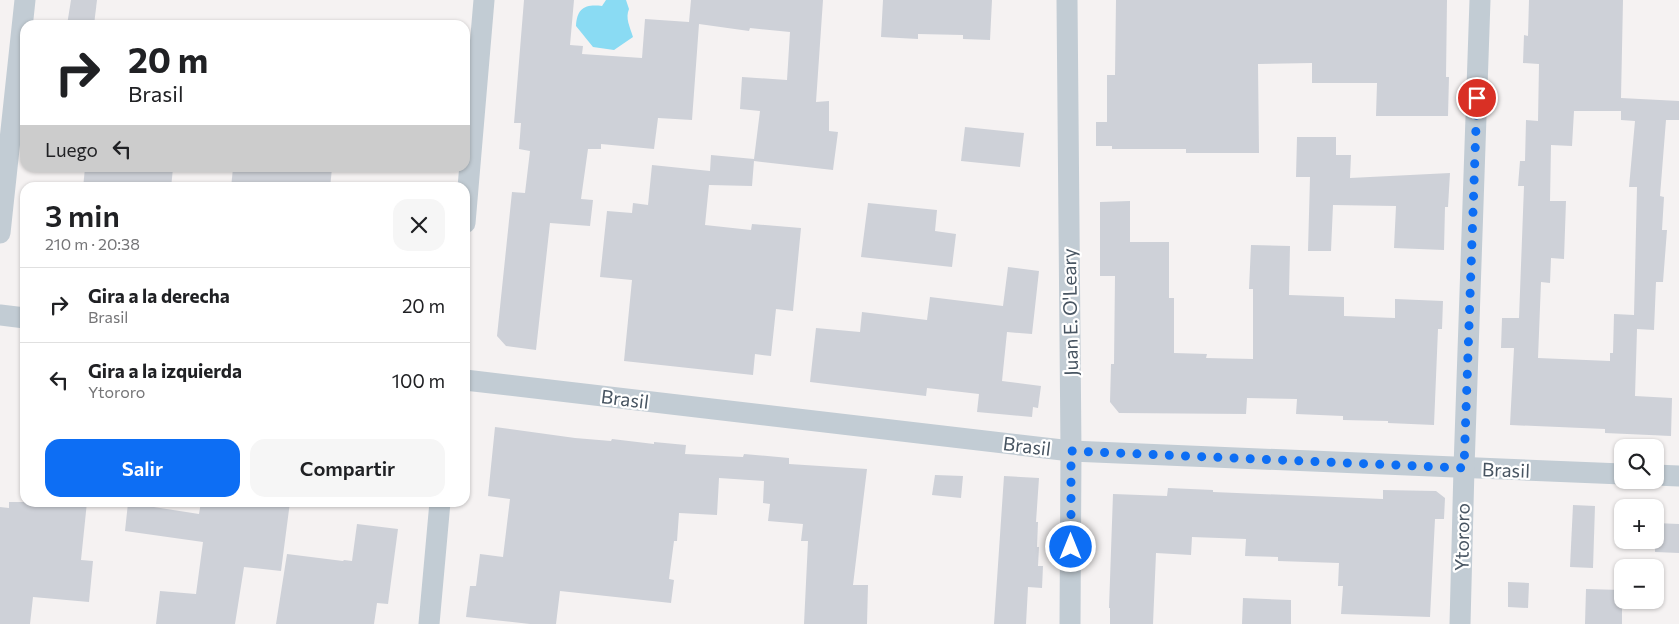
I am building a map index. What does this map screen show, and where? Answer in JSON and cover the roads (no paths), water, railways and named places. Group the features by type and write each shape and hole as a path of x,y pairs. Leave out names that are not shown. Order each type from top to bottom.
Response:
{"street":[{"path":"23,20 25,0"},
{"path":"470,164 484,0"},
{"name":"Juan E. O'Leary","path":"1066,0 1071,451 1070,624"},
{"name":"Ytororo","path":"1460,624 1480,0"},
{"path":"0,233 20,47"},
{"path":"0,315 20,317"},
{"name":"Brasil","path":"470,381 1071,451 1614,474"},
{"path":"1664,475 1679,476"},
{"path":"429,624 440,507"}],"water":[{"path":"606,0 626,0 629,9 629,26 633,37 614,50 593,47 576,26 578,15 583,8 602,6"}]}
